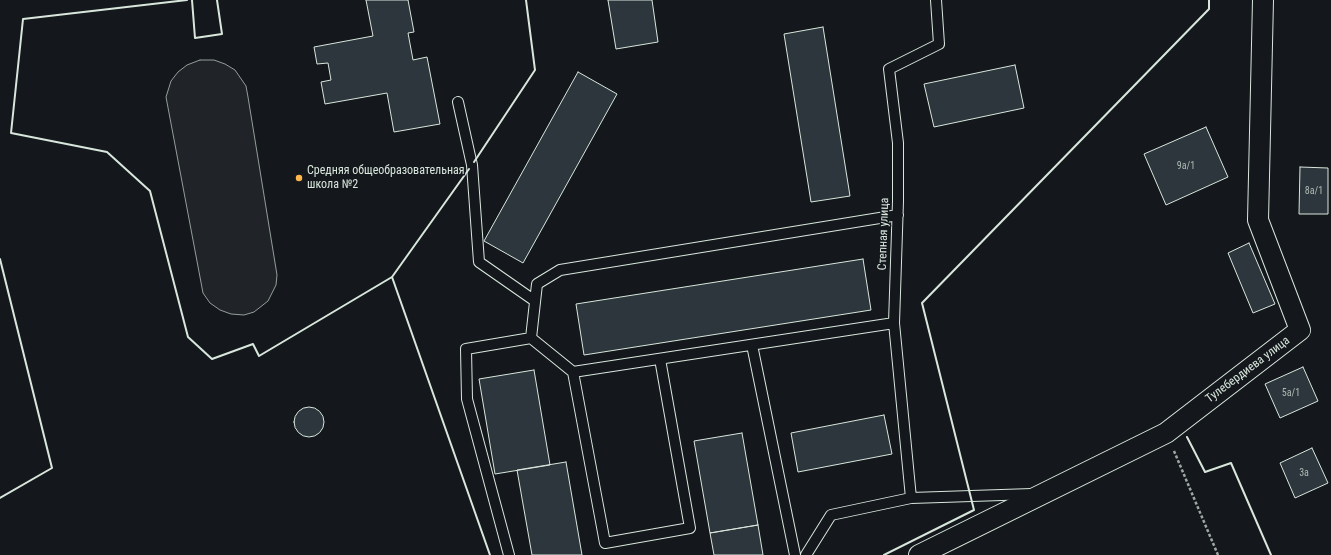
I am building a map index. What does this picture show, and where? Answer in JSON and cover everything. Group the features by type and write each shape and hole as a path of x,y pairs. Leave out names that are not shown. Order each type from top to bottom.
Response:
{"street":[{"name":"Тулебердиева улица","path":"919,555 1166,432 1300,330 1258,220 1263,0"}],"lane":[{"name":"Степная улица","path":"912,498 894,323 898,215 898,143 889,69 939,44 936,0"},
{"path":"458,102 472,165 479,262 535,301"},
{"path":"530,338 537,284 560,270 898,215"},
{"path":"573,372 894,323"},
{"path":"509,555 468,398 466,349 530,338 573,372 604,543 690,528 660,359"},
{"path":"752,345 795,555"},
{"path":"806,555 831,515 912,498 971,497 1044,493"}],"path":[{"path":"1166,432 1218,555"}],"shaded area":[{"path":"200,60 214,60 235,70 246,86 248,97 277,275 276,285 268,301 254,312 244,315 231,314 220,310 210,303 203,293 166,97 171,81 178,72 187,65"}],"building":[{"path":"366,0 408,0 414,32 408,33 413,60 427,57 440,124 394,132 387,93 325,104 321,82 331,80 328,63 317,64 314,47 373,36"},
{"path":"608,0 652,0 658,42 616,49"},
{"path":"823,27 850,196 811,202 784,34"},
{"path":"1015,65 1024,108 934,127 924,84"},
{"path":"578,72 617,94 523,263 484,241"},
{"path":"1206,127 1228,177 1166,205 1144,154"},
{"path":"1300,167 1328,168 1328,214 1299,214"},
{"path":"1249,243 1275,304 1253,313 1228,253"},
{"path":"863,259 871,310 584,355 576,304"},
{"path":"1303,367 1318,401 1280,418 1265,384"},
{"path":"534,370 550,465 495,474 479,379"},
{"path":"309,407 320,411 324,422 320,433 309,437 298,433 294,422 298,411"},
{"path":"884,415 892,454 798,472 791,433"},
{"path":"742,433 758,525 710,533 694,441"},
{"path":"1312,448 1328,483 1295,498 1280,463"},
{"path":"566,462 582,555 532,555 517,470"},
{"path":"758,525 763,555 714,555 710,533"}],"wall":[{"path":"187,0 23,19 11,133 107,152 150,191 188,337 212,359 253,344 259,356 392,277 469,169"},
{"path":"192,0 195,38 222,34 217,0"},
{"path":"474,162 535,70 526,0"},
{"path":"884,555 974,510 922,303 1209,9 1209,0"},
{"path":"0,259 52,468 0,498"},
{"path":"392,277 490,555"},
{"path":"1187,437 1205,472 1231,463 1271,555"}],"place":[{"name":"Средняя общеобразовательная школа №2","path":"299,178"}]}
